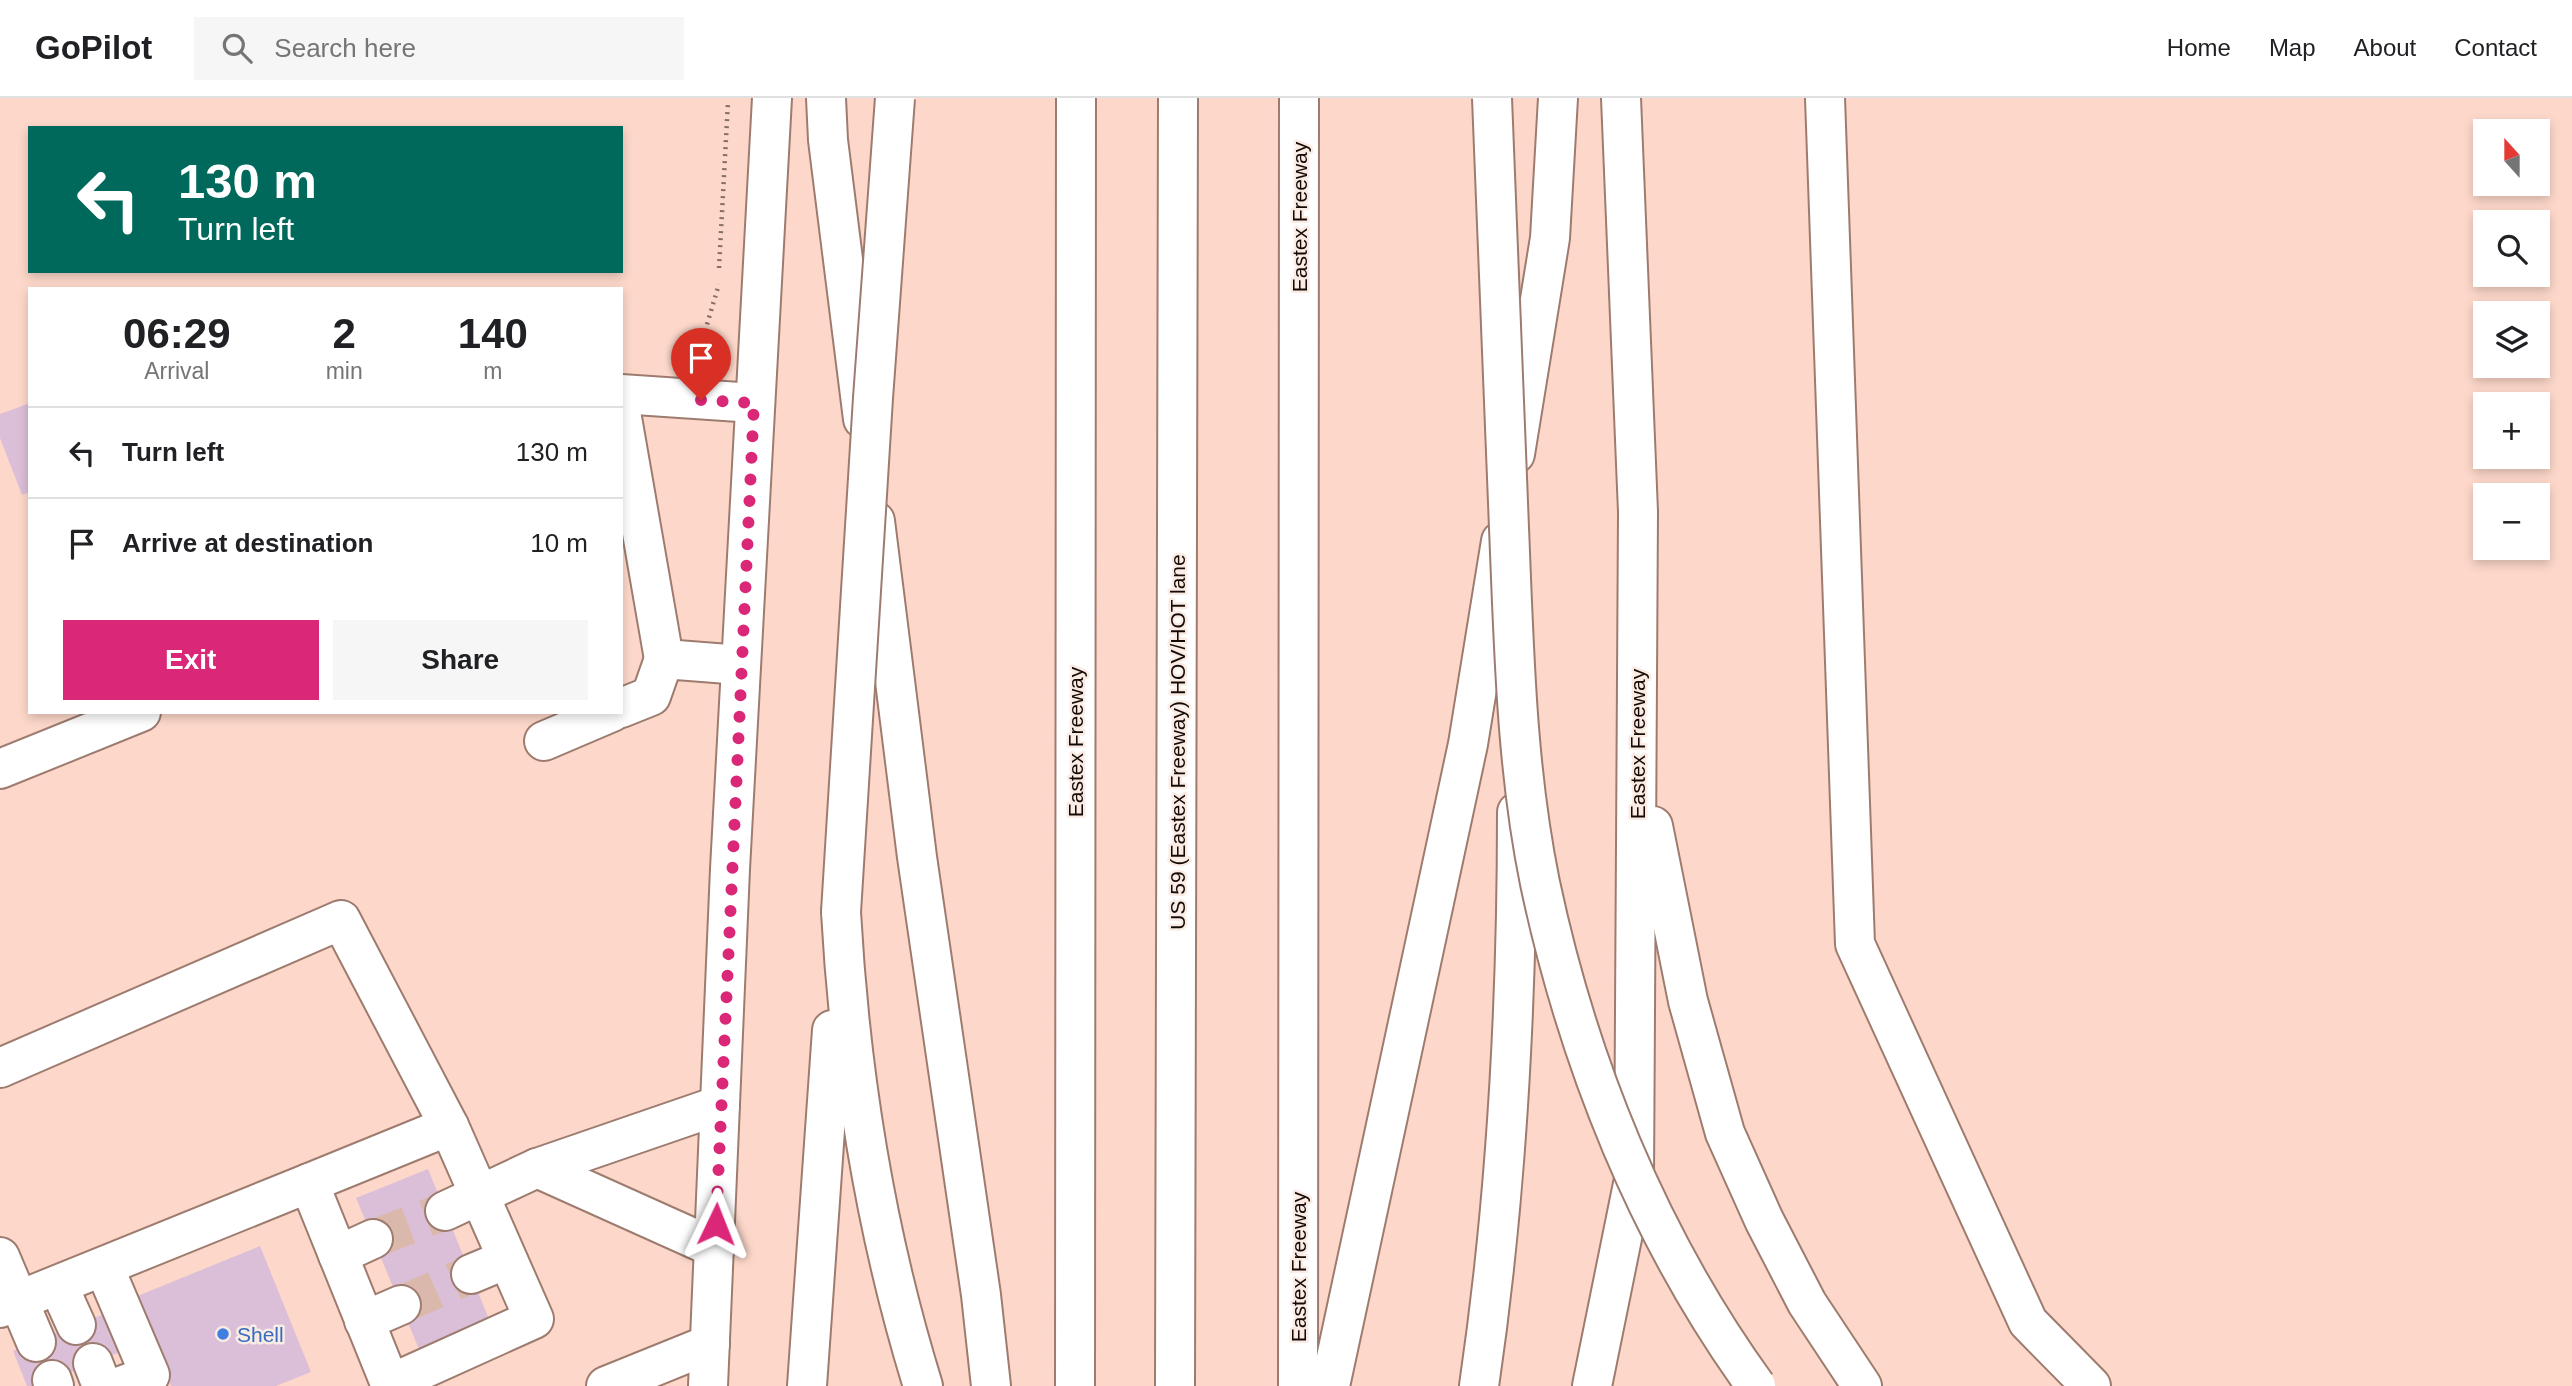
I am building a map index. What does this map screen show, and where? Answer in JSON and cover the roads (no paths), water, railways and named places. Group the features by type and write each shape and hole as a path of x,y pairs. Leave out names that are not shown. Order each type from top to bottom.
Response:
{"main road":[{"path":"708,1386 754,403 772,98"},
{"path":"826,98 828,140 917,857 981,1295 991,1386"},
{"path":"807,1386 895,98"},
{"name":"Eastex Freeway","path":"1075,1386 1076,98"},
{"name":"US 59 (Eastex Freeway) HOV/HOT lane","path":"1175,1386 1178,98"},
{"name":"Eastex Freeway","path":"1298,1386 1299,98"},
{"path":"1479,1386 1499,1239 1510,1081 1517,870 1517,719 1492,98"},
{"path":"1330,1386 1468,744 1550,238 1558,98"},
{"name":"Eastex Freeway","path":"1592,1386 1634,1179 1638,512 1621,98"},
{"path":"1825,98 1855,944 2028,1322 2091,1386"},
{"path":"623,394 754,403"},
{"path":"623,423 664,659 651,696 623,707"},
{"path":"664,659 741,665"},
{"path":"0,769 136,714"},
{"path":"544,741 607,714"},
{"path":"1517,719 1540,880 1564,984 1592,1070 1627,1158 1674,1255 1712,1321 1756,1386"},
{"path":"1637,746 1688,1001 1725,1133 1764,1220 1807,1303 1861,1386"},
{"path":"841,912 845,987 865,1144 879,1222 923,1386"},
{"path":"0,1068 341,920 449,1126 534,1319 390,1385 309,1183"},
{"path":"445,1211 537,1168 720,1105"},
{"path":"10,1304 449,1126"},
{"path":"537,1168 715,1248"},
{"path":"338,1255 373,1240"},
{"path":"0,1257 10,1304 36,1342"},
{"path":"471,1275 507,1259"},
{"path":"104,1267 149,1375 105,1378"},
{"path":"58,1285 76,1325"},
{"path":"364,1321 401,1305"},
{"path":"606,1386 710,1344"}],"tunnel":[{"path":"373,1239 445,1211"},
{"path":"401,1305 471,1274"}],"place":[{"name":"Shell","path":"223,1334"}]}
